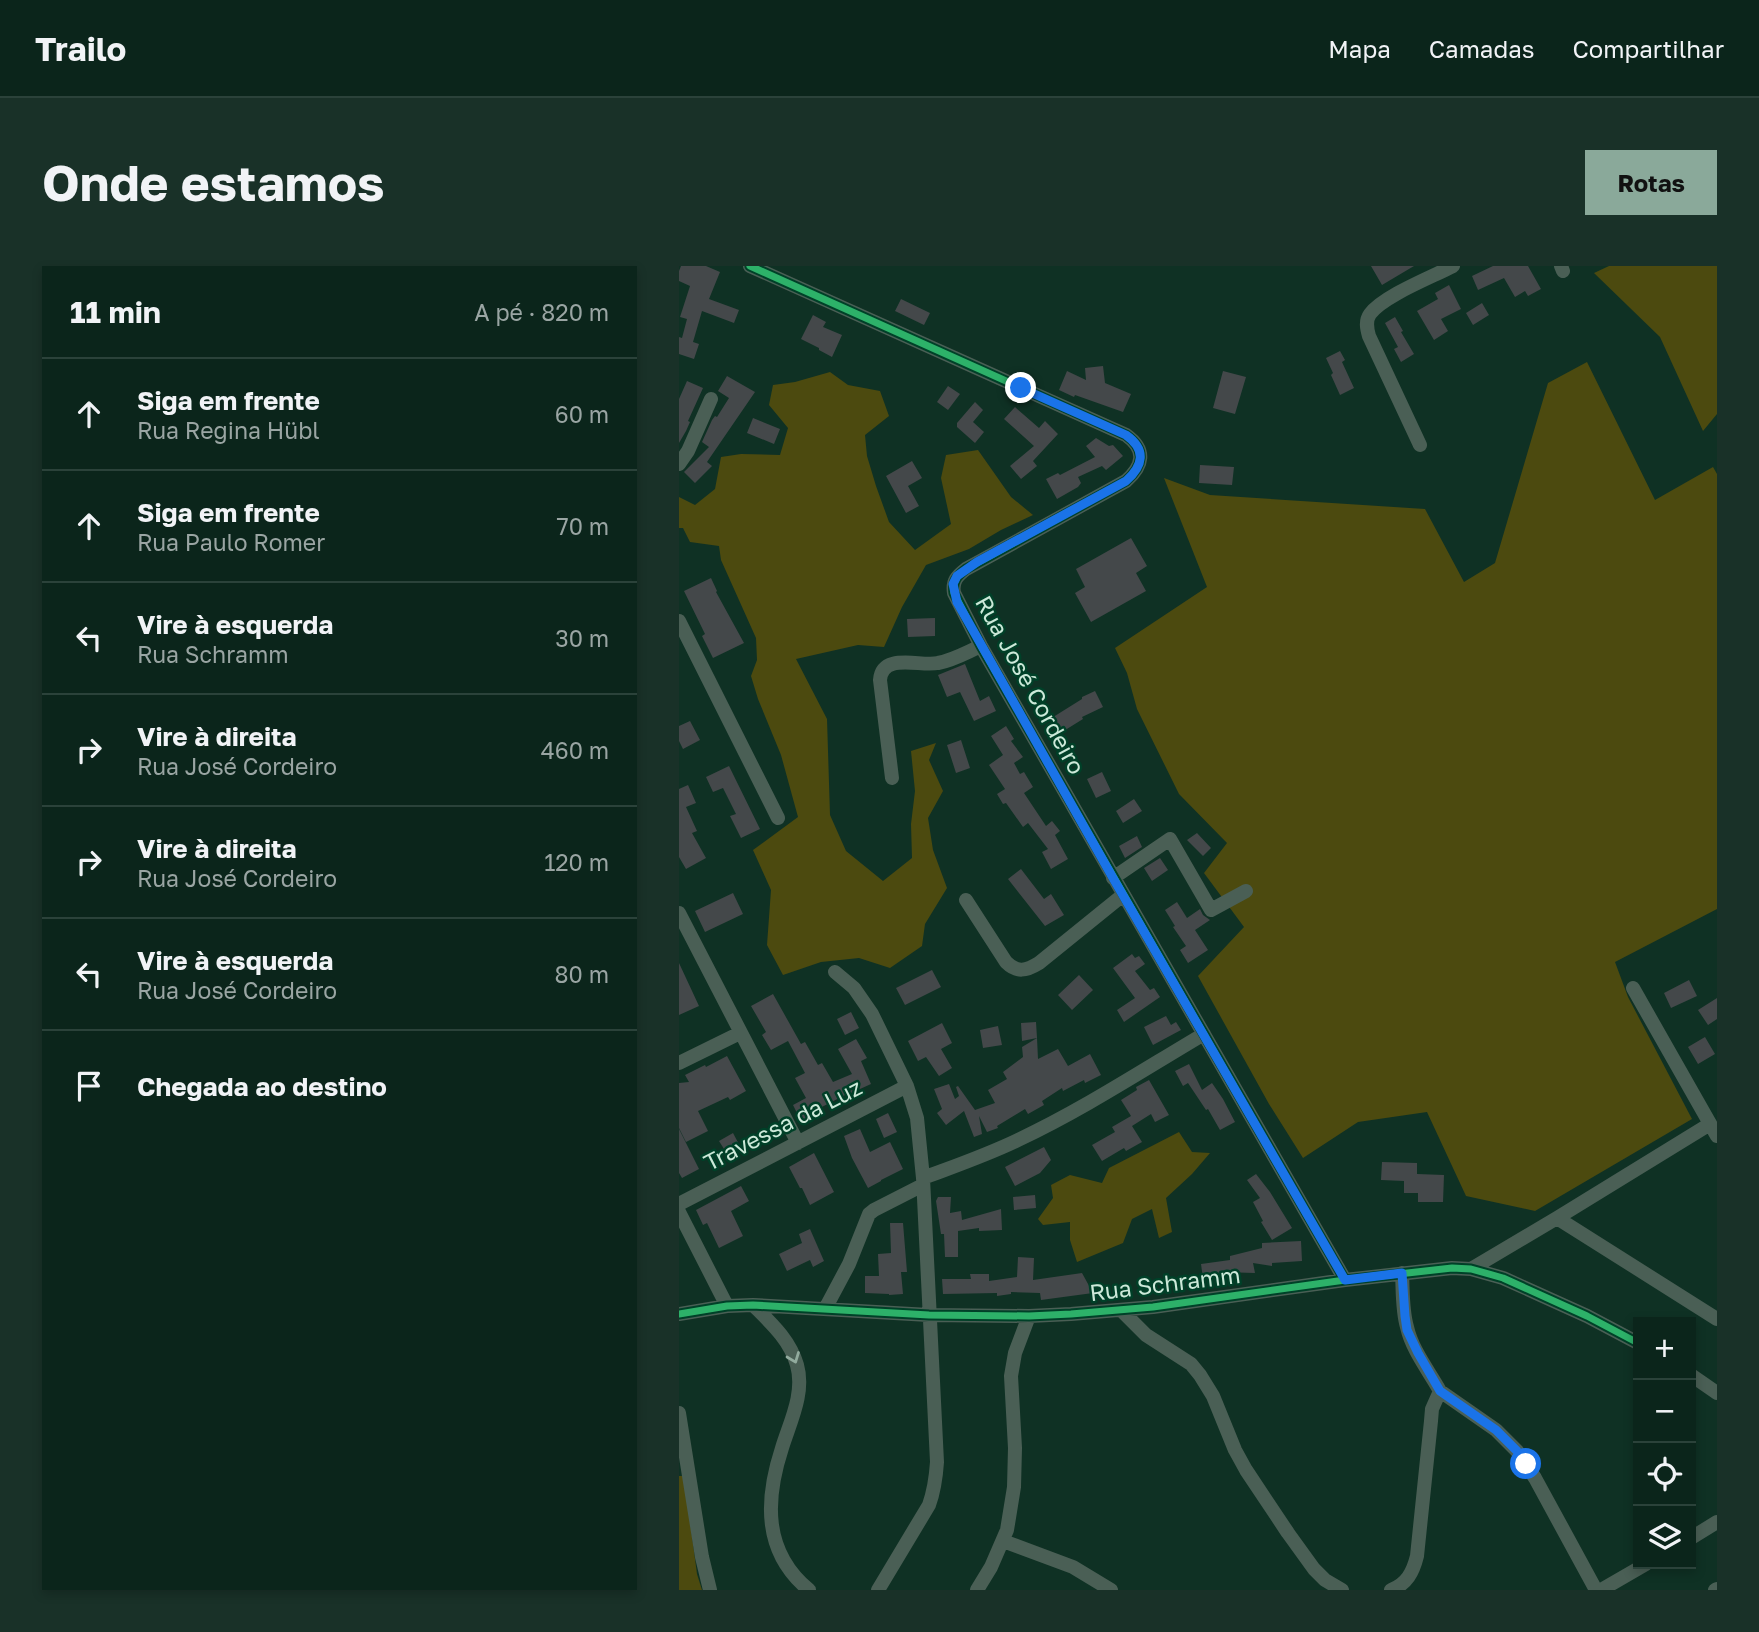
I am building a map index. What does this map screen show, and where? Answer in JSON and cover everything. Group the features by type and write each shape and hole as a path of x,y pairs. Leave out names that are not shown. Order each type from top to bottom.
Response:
{"street":[{"name":"Rua José Cordeiro","path":"750,266 1126,435 1138,448 1138,469 1126,481 977,562 957,576 953,584 954,593 981,646 1113,878 1345,1280"},
{"path":"1420,445 1369,336 1367,321 1370,314 1387,300 1453,266"},
{"path":"679,464 688,451 711,399"},
{"path":"679,621 778,818"},
{"path":"892,778 880,680 884,668 904,662 940,663 981,646"},
{"path":"1113,878 1170,839 1211,910 1245,891"},
{"path":"966,900 1006,962 1019,971 1039,963 1123,895"},
{"path":"679,913 798,1143"},
{"path":"835,972 854,988 868,1007 908,1086 917,1118 923,1181 937,1462 934,1493 878,1590"},
{"path":"1471,1269 1714,1130 1633,988"},
{"path":"679,1063 740,1034"},
{"path":"825,1309 849,1264 869,1214 874,1210 923,1181 1035,1132 1204,1034"},
{"name":"Travessa da Luz","path":"679,1204 908,1086"},
{"path":"679,1212 727,1306"},
{"path":"1557,1218 1717,1319"},
{"name":"Rua Schramm","path":"679,1314 727,1306 753,1305 929,1315 1029,1316 1121,1310 1436,1268 1487,1272 1587,1316 1633,1340"},
{"path":"1402,1273 1407,1330 1440,1391 1496,1430 1517,1451 1599,1590 1637,1569"},
{"path":"753,1305 780,1332 794,1355 798,1368 797,1399 777,1466 771,1518 773,1535 781,1558 809,1590"},
{"path":"1121,1310 1146,1335 1191,1364 1200,1375 1213,1396 1235,1450 1261,1493 1314,1569 1325,1580 1342,1590"},
{"path":"977,1590 1007,1530 1014,1487 1011,1376 1015,1353 1029,1316"},
{"path":"1696,1378 1717,1393"},
{"path":"1396,1589 1406,1581 1417,1556 1431,1422 1440,1391"},
{"path":"679,1413 702,1557 710,1590"},
{"path":"1696,1535 1717,1522"},
{"path":"1003,1541 1073,1567 1111,1590"}],"shaded area":[{"path":"1609,266 1717,266 1717,414 1703,431 1660,337 1594,273"},
{"path":"1587,362 1655,500 1713,467 1717,474 1717,909 1615,962 1628,997 1692,1119 1535,1211 1466,1196 1427,1112 1358,1122 1303,1158 1269,1104 1198,976 1244,927 1204,873 1227,843 1179,794 1137,709 1127,673 1115,648 1207,587 1164,478 1210,495 1425,509 1464,582 1495,563 1548,383"},
{"path":"830,372 848,385 880,391 889,416 865,435 867,456 889,522 915,550 951,524 941,478 946,455 978,450 1011,497 1033,515 969,549 926,565 902,607 884,647 858,645 796,659 827,719 830,815 846,851 883,881 912,858 911,824 915,791 911,751 936,743 929,760 943,791 928,818 933,850 947,888 925,924 922,946 890,968 859,958 821,962 783,975 767,945 771,890 753,850 798,817 781,755 751,676 757,660 756,638 721,560 719,546 690,542 683,528 679,528 679,497 695,505 715,489 721,457 741,454 780,455 788,428 769,405 773,385"},
{"path":"1179,1132 1192,1152 1210,1153 1166,1198 1172,1232 1159,1238 1152,1209 1132,1219 1123,1243 1077,1262 1070,1240 1070,1222 1043,1225 1038,1219 1053,1198 1051,1185 1070,1175 1102,1183 1109,1168"},
{"path":"679,1476 684,1476 697,1574 702,1590 679,1590"}],"building":[{"path":"681,266 706,266 720,272 709,299 739,310 734,323 702,311 693,342 699,344 694,359 679,354 679,337 682,338 687,319 680,317 690,286 679,281"},
{"path":"1371,266 1414,266 1382,285"},
{"path":"1493,266 1528,266 1541,289 1528,296 1525,291 1515,297 1504,278 1478,290 1472,276"},
{"path":"1449,285 1461,309 1441,319 1448,331 1434,340 1417,311 1438,299 1435,293"},
{"path":"901,299 930,313 924,325 895,311"},
{"path":"1482,303 1489,315 1473,325 1466,313"},
{"path":"813,315 826,322 823,327 842,335 832,357 801,339"},
{"path":"1395,317 1414,354 1401,362 1394,349 1398,347 1385,323"},
{"path":"1340,351 1354,388 1340,395 1326,358"},
{"path":"1103,366 1105,383 1131,394 1123,412 1059,390 1067,371 1086,380 1085,368"},
{"path":"1223,371 1246,377 1235,414 1213,408"},
{"path":"727,376 755,392 707,462 712,466 695,483 684,472 709,447 702,442 712,420 717,417 729,398 718,391"},
{"path":"687,381 703,388 679,443 679,399"},
{"path":"948,386 960,394 948,410 937,402"},
{"path":"975,402 983,410 973,422 984,432 975,443 957,427 957,423"},
{"path":"1015,407 1039,428 1045,421 1058,434 1033,461 1037,466 1021,479 1010,466 1034,446 1004,419"},
{"path":"753,418 780,429 774,444 747,433"},
{"path":"1096,438 1109,446 1113,445 1123,456 1106,470 1102,466 1078,477 1081,483 1078,487 1057,499 1046,479 1095,457 1086,446"},
{"path":"912,461 922,478 908,486 919,506 906,513 886,476"},
{"path":"1200,465 1234,467 1232,485 1199,483"},
{"path":"1131,538 1147,566 1136,573 1146,591 1091,622 1075,593 1085,587 1076,569"},
{"path":"711,578 744,643 713,658 702,636 705,634 684,591"},
{"path":"935,618 935,636 908,637 907,619"},
{"path":"965,664 980,701 989,696 996,711 974,721 960,692 947,697 938,675"},
{"path":"1095,691 1103,707 1058,732 1050,719"},
{"path":"690,721 700,740 683,749 679,741 679,726"},
{"path":"1006,726 1014,739 1011,741 1023,757 1014,763 1020,774 1024,772 1033,787 1024,793 1046,826 1052,821 1060,831 1055,835 1068,859 1051,869 1042,852 1048,849 1028,823 1023,827 997,794 1005,789 989,765 1003,755 991,736"},
{"path":"961,740 970,768 956,773 947,745"},
{"path":"729,766 760,829 741,838 730,816 736,814 723,788 713,792 706,777"},
{"path":"1102,772 1111,791 1096,798 1087,779"},
{"path":"688,785 696,803 686,807 697,831 692,833 706,858 686,869 679,857 679,789"},
{"path":"1134,799 1142,811 1123,823 1116,811"},
{"path":"1197,833 1211,848 1203,856 1187,840"},
{"path":"1137,836 1142,847 1125,858 1119,846"},
{"path":"1160,858 1168,870 1152,881 1144,868"},
{"path":"1021,869 1044,899 1051,894 1064,915 1045,926 1008,879"},
{"path":"733,893 743,914 705,932 695,911"},
{"path":"1177,902 1187,918 1200,909 1210,920 1195,930 1208,950 1188,963 1180,950 1186,946 1165,910"},
{"path":"1132,954 1135,958 1139,956 1145,964 1135,971 1150,990 1154,988 1160,997 1124,1022 1117,1010 1135,998 1113,968"},
{"path":"679,963 699,1006 679,1015"},
{"path":"932,970 941,987 905,1005 896,988"},
{"path":"1079,975 1093,990 1072,1010 1058,995"},
{"path":"1689,980 1697,996 1671,1008 1664,993"},
{"path":"773,994 801,1044 805,1042 818,1065 822,1063 833,1082 852,1074 838,1049 856,1039 867,1058 861,1061 871,1084 814,1111 816,1115 802,1123 793,1105 806,1098 795,1078 805,1073 788,1041 771,1050 762,1035 766,1032 751,1006"},
{"path":"1717,998 1717,1019 1708,1025 1698,1010"},
{"path":"851,1012 859,1028 845,1035 837,1019"},
{"path":"1166,1016 1171,1025 1176,1022 1181,1030 1153,1045 1144,1027"},
{"path":"1036,1022 1037,1038 1022,1041 1021,1023"},
{"path":"942,1023 952,1043 941,1049 952,1068 939,1076 926,1057 918,1061 908,1041"},
{"path":"998,1026 1002,1045 983,1048 980,1030"},
{"path":"1705,1037 1715,1054 1698,1064 1688,1047"},
{"path":"1037,1038 1038,1059 1058,1049 1068,1066 1090,1054 1101,1075 1063,1091 1062,1088 1042,1101 1044,1105 1028,1114 1025,1109 997,1126 998,1128 987,1132 979,1116 982,1134 974,1137 964,1111 946,1125 937,1113 942,1109 934,1089 949,1084 955,1099 959,1096 958,1086 975,1110 995,1103 988,1090 1007,1079 1003,1072 1023,1057 1022,1047"},
{"path":"727,1056 746,1091 730,1100 728,1097 698,1111 708,1131 686,1142 679,1128 679,1083 689,1082 685,1075"},
{"path":"1189,1064 1202,1090 1212,1083 1235,1122 1220,1130 1188,1083 1183,1086 1175,1071"},
{"path":"1149,1080 1169,1115 1155,1122 1151,1114 1132,1126 1142,1142 1126,1151 1124,1148 1102,1161 1092,1145 1115,1132 1112,1127 1131,1116 1121,1100"},
{"path":"888,1113 897,1132 884,1138 876,1119"},
{"path":"679,1129 699,1169 682,1178 679,1173"},
{"path":"860,1129 870,1152 890,1142 903,1169 868,1188 844,1136"},
{"path":"733,1133 742,1150 729,1157 719,1141"},
{"path":"1044,1147 1051,1160 1040,1173 1015,1186 1005,1167"},
{"path":"814,1153 834,1192 810,1205 789,1167"},
{"path":"1382,1162 1417,1163 1417,1174 1444,1175 1443,1202 1418,1202 1418,1193 1404,1193 1404,1181 1381,1180"},
{"path":"1256,1174 1292,1228 1272,1240 1253,1202 1260,1198 1247,1180"},
{"path":"741,1186 749,1201 731,1211 743,1236 719,1248 707,1223 703,1225 696,1210"},
{"path":"1035,1195 1036,1208 1014,1210 1013,1197"},
{"path":"938,1197 951,1197 950,1213 961,1211 962,1220 1001,1209 1002,1230 979,1231 979,1228 958,1231 958,1257 945,1257 944,1234 941,1234 936,1201"},
{"path":"890,1223 903,1223 907,1272 901,1272 903,1294 865,1293 865,1276 879,1276 878,1254 891,1253"},
{"path":"810,1229 824,1261 813,1267 810,1260 787,1271 779,1254 802,1243 799,1234"},
{"path":"1301,1241 1302,1261 1272,1263 1272,1266 1253,1263 1255,1273 1222,1272 1222,1276 1203,1279 1201,1264 1230,1260 1230,1256 1262,1248 1262,1243"},
{"path":"1018,1257 1034,1258 1033,1280 1082,1273 1093,1293 1041,1300 1040,1293 1011,1292 997,1296 997,1293 943,1294 942,1279 971,1279 970,1274 989,1274 989,1281 1017,1277"}],"cycle path":[{"path":"750,266 1126,435 1137,446 1140,452 1139,464 1126,481 966,569 956,579 954,593 981,646 1345,1280"},
{"path":"679,1314 727,1306 753,1305 929,1315 1071,1314 1153,1307 1452,1268 1471,1269 1503,1278 1633,1340"}],"route":[{"path":"1021,388 1126,435 1138,448 1138,469 1126,481 977,562 957,576 953,584 957,602 1345,1280 1402,1273 1407,1330 1440,1391 1508,1440 1526,1464"}]}
